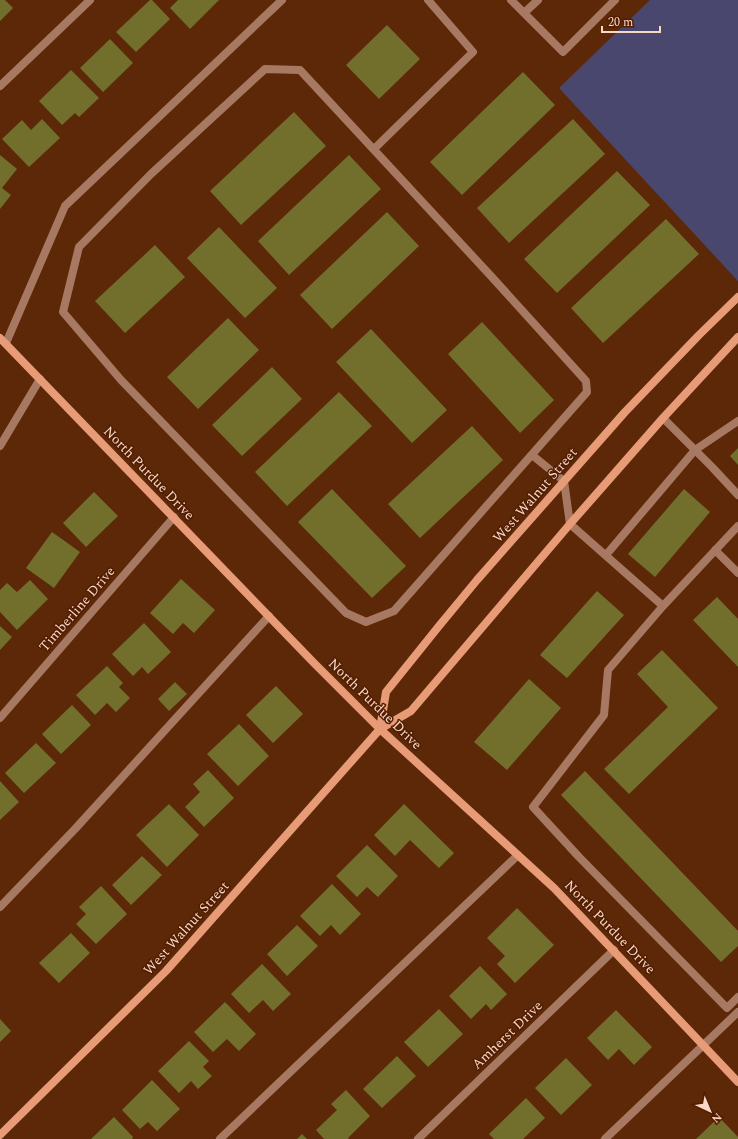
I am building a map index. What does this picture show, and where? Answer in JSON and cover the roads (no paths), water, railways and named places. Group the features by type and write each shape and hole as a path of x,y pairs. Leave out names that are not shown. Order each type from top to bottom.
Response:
{"main road":[{"name":"West Walnut Street","path":"380,729 386,692 477,580 630,407 699,335 738,297"},
{"name":"West Walnut Street","path":"0,1135 166,971 380,729 411,711 570,524 663,418 738,337"},
{"name":"North Purdue Drive","path":"3,341 380,729 554,888 738,1082"}],"street":[{"path":"0,86 90,0"},
{"path":"3,341 65,206 282,0"},
{"path":"374,149 473,52 428,0"},
{"path":"511,0 563,52 615,0"},
{"path":"524,13 538,0"},
{"path":"265,69 300,70 586,381 587,392 532,455 394,611 366,622 346,613 121,380 63,312 78,246 151,174 265,69"},
{"path":"0,446 40,379"},
{"path":"663,418 738,495"},
{"path":"606,555 695,450 738,421"},
{"path":"532,455 564,481 570,524 663,606"},
{"name":"Timberline Drive","path":"0,718 174,517"},
{"path":"738,526 663,606 608,670 604,716 533,807 579,857 727,1008 738,997"},
{"path":"715,550 738,573"},
{"path":"0,907 75,829 269,616"},
{"path":"220,1139 518,855"},
{"name":"Amherst Drive","path":"418,1139 614,950"},
{"path":"605,1139 738,1012"}]}
